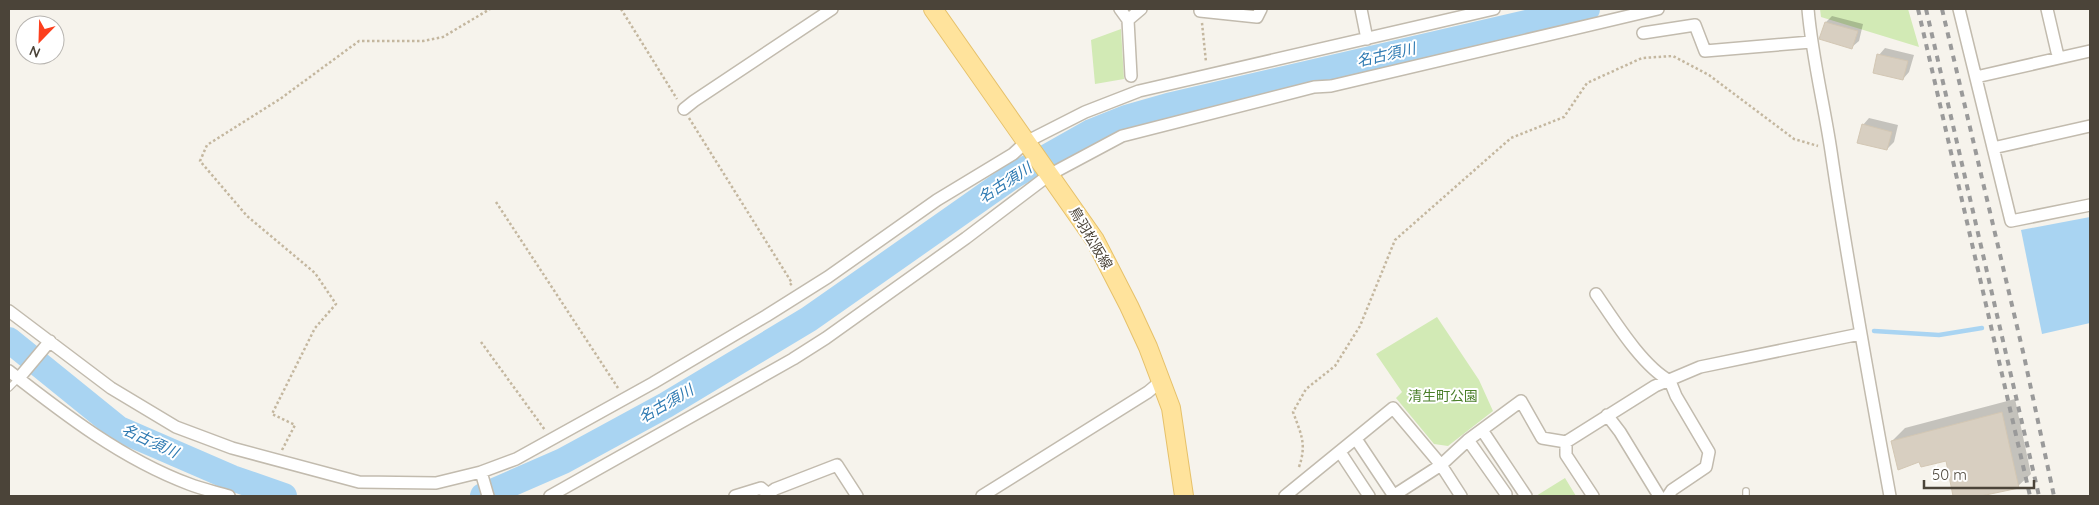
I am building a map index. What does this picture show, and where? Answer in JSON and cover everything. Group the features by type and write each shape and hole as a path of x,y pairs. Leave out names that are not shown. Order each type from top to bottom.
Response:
{"main road":[{"name":"鳥羽松阪線","path":"933,9 1095,240 1148,347 1171,408 1184,496"}],"street":[{"path":"684,109 832,9"},
{"path":"1120,9 1128,20 1131,76"},
{"path":"1128,20 1141,9"},
{"path":"1200,10 1257,18 1261,9"},
{"path":"1361,9 1367,39"},
{"path":"9,311 111,388 176,426 232,448 359,482 436,483 481,472 516,460 653,383 828,277 937,200 1013,154 1026,142 1085,112 1139,91 1494,9"},
{"path":"550,496 793,359 826,338 966,238 1049,174 1122,136 1314,87 1331,86 1658,9"},
{"path":"1808,9 1811,42 1831,150 1860,334 1890,496"},
{"path":"1959,9 2011,221 2090,205"},
{"path":"2047,9 2057,52"},
{"path":"1643,33 1695,25 1705,51 1811,42"},
{"path":"1976,77 2090,50"},
{"path":"1993,148 2090,126"},
{"path":"1596,294 1621,332 1659,375 1670,381 1676,396 1709,452 1706,467 1672,490 1668,496"},
{"path":"1356,439 1393,496 1441,465 1468,440 1522,402 1542,438 1566,442 1655,386 1700,367 1860,334"},
{"path":"19,378 50,341"},
{"path":"9,371 85,428 118,450 189,484 229,496"},
{"path":"982,496 1148,392 1161,381"},
{"path":"1285,496 1393,408 1441,465 1461,496"},
{"path":"1607,415 1620,432 1659,496"},
{"path":"1482,430 1526,496"},
{"path":"1468,440 1506,494"},
{"path":"1566,442 1566,455 1592,496"},
{"path":"1340,452 1369,496"},
{"path":"735,496 761,488 768,495 775,489 837,465 857,496"},
{"path":"481,472 488,496"}],"lane":[{"path":"9,388 19,378"}],"path":[{"path":"282,461 282,449 295,425 272,414 314,328 336,304 315,273 246,216 200,161 207,145 280,99 359,41 423,41 443,37 490,9"},
{"path":"621,9 792,283 787,289"},
{"path":"1200,10 1208,76"},
{"path":"1307,479 1299,467 1304,453 1303,438 1293,412 1306,389 1336,366 1360,326 1395,240 1511,138 1564,117 1587,83 1642,58 1673,56 1709,75 1794,139 1831,150"},
{"path":"496,202 619,387 612,394"},
{"path":"481,342 545,430 539,436"}],"green space":[{"path":"1820,9 1908,9 1919,47 1821,17"},
{"path":"1121,29 1124,79 1095,84 1091,40"},
{"name":"清生町公園","path":"1437,317 1479,380 1493,411 1448,446 1434,444 1396,398 1402,392 1376,354"},
{"path":"1565,478 1576,496 1536,496"}],"water":[{"path":"2090,217 2090,323 2042,334 2021,230"}],"building":[{"path":"1825,22 1858,31 1852,49 1819,39"},
{"path":"1877,54 1908,61 1903,80 1873,73"},
{"path":"1862,124 1892,132 1887,150 1857,143"},
{"path":"2002,412 2019,488 1981,496 1953,496 1946,461 1921,467 1919,462 1898,470 1891,441"}],"waterway":[{"name":"名古須川","path":"483,496 563,461 666,405 809,319 1013,176 1091,132 1126,118 1168,106 1587,9"},
{"path":"1874,331 1939,335 1982,328"},
{"name":"名古須川","path":"9,340 119,429 232,478 284,496"}],"railway":[{"path":"1918,9 2030,496"},
{"path":"1926,9 2039,496"},
{"path":"1942,9 2024,356 2054,496"}]}
